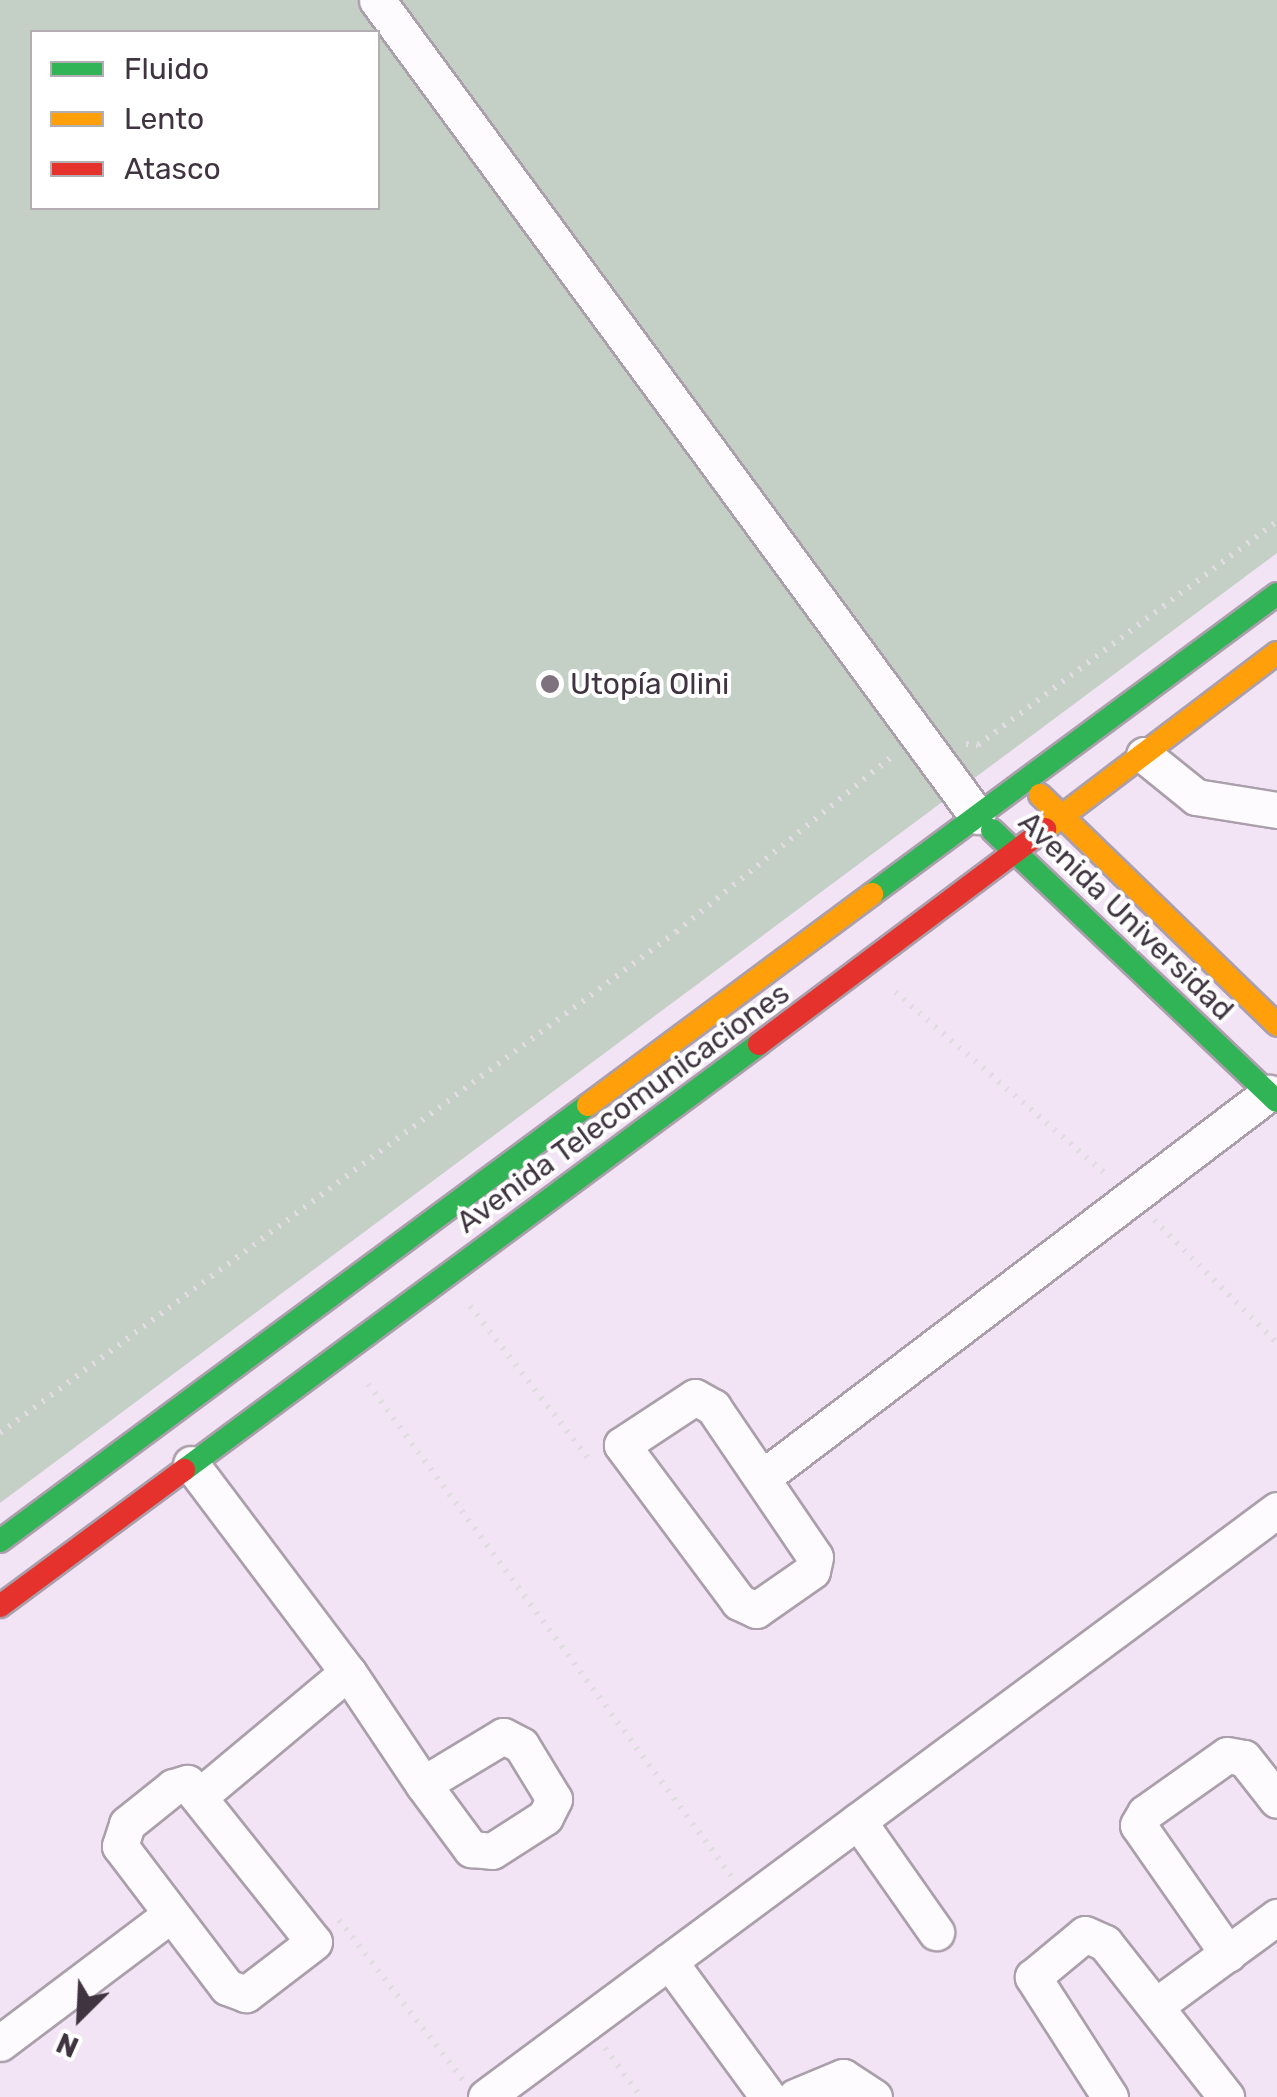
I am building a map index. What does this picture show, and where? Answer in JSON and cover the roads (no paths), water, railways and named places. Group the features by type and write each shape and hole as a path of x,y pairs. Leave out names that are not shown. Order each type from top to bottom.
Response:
{"street":[{"path":"378,0 977,816"},
{"name":"Avenida Telecomunicaciones","path":"0,1541 1277,594"},
{"name":"Avenida Telecomunicaciones","path":"0,1606 865,966 1277,653"},
{"path":"1144,755 1196,797 1277,810"},
{"name":"Avenida Universidad","path":"1024,779 1277,1025"},
{"name":"Avenida Universidad","path":"977,816 1273,1097"},
{"path":"762,1478 1132,1198 1273,1097"},
{"path":"701,1398 762,1478 816,1564 750,1610 622,1446 701,1398"},
{"path":"191,1464 348,1672 423,1784"},
{"path":"486,2097 1277,1510"},
{"path":"202,1794 348,1672"},
{"path":"1228,1954 1138,1826 1145,1813 1227,1755 1244,1758 1277,1800"},
{"path":"188,1783 202,1794 314,1942 240,1995 171,1914 118,1839 172,1787 188,1783"},
{"path":"858,1820 936,1932"},
{"path":"0,2043 171,1914"},
{"path":"1157,2005 1277,1918"},
{"path":"1110,2097 1035,1986 1036,1971 1078,1936 1092,1934 1157,2005 1226,2097"},
{"path":"670,1961 768,2097"},
{"path":"795,2097 830,2077 856,2081 874,2097"}],"place":[{"name":"Utopía Olini","path":"550,684"}]}
